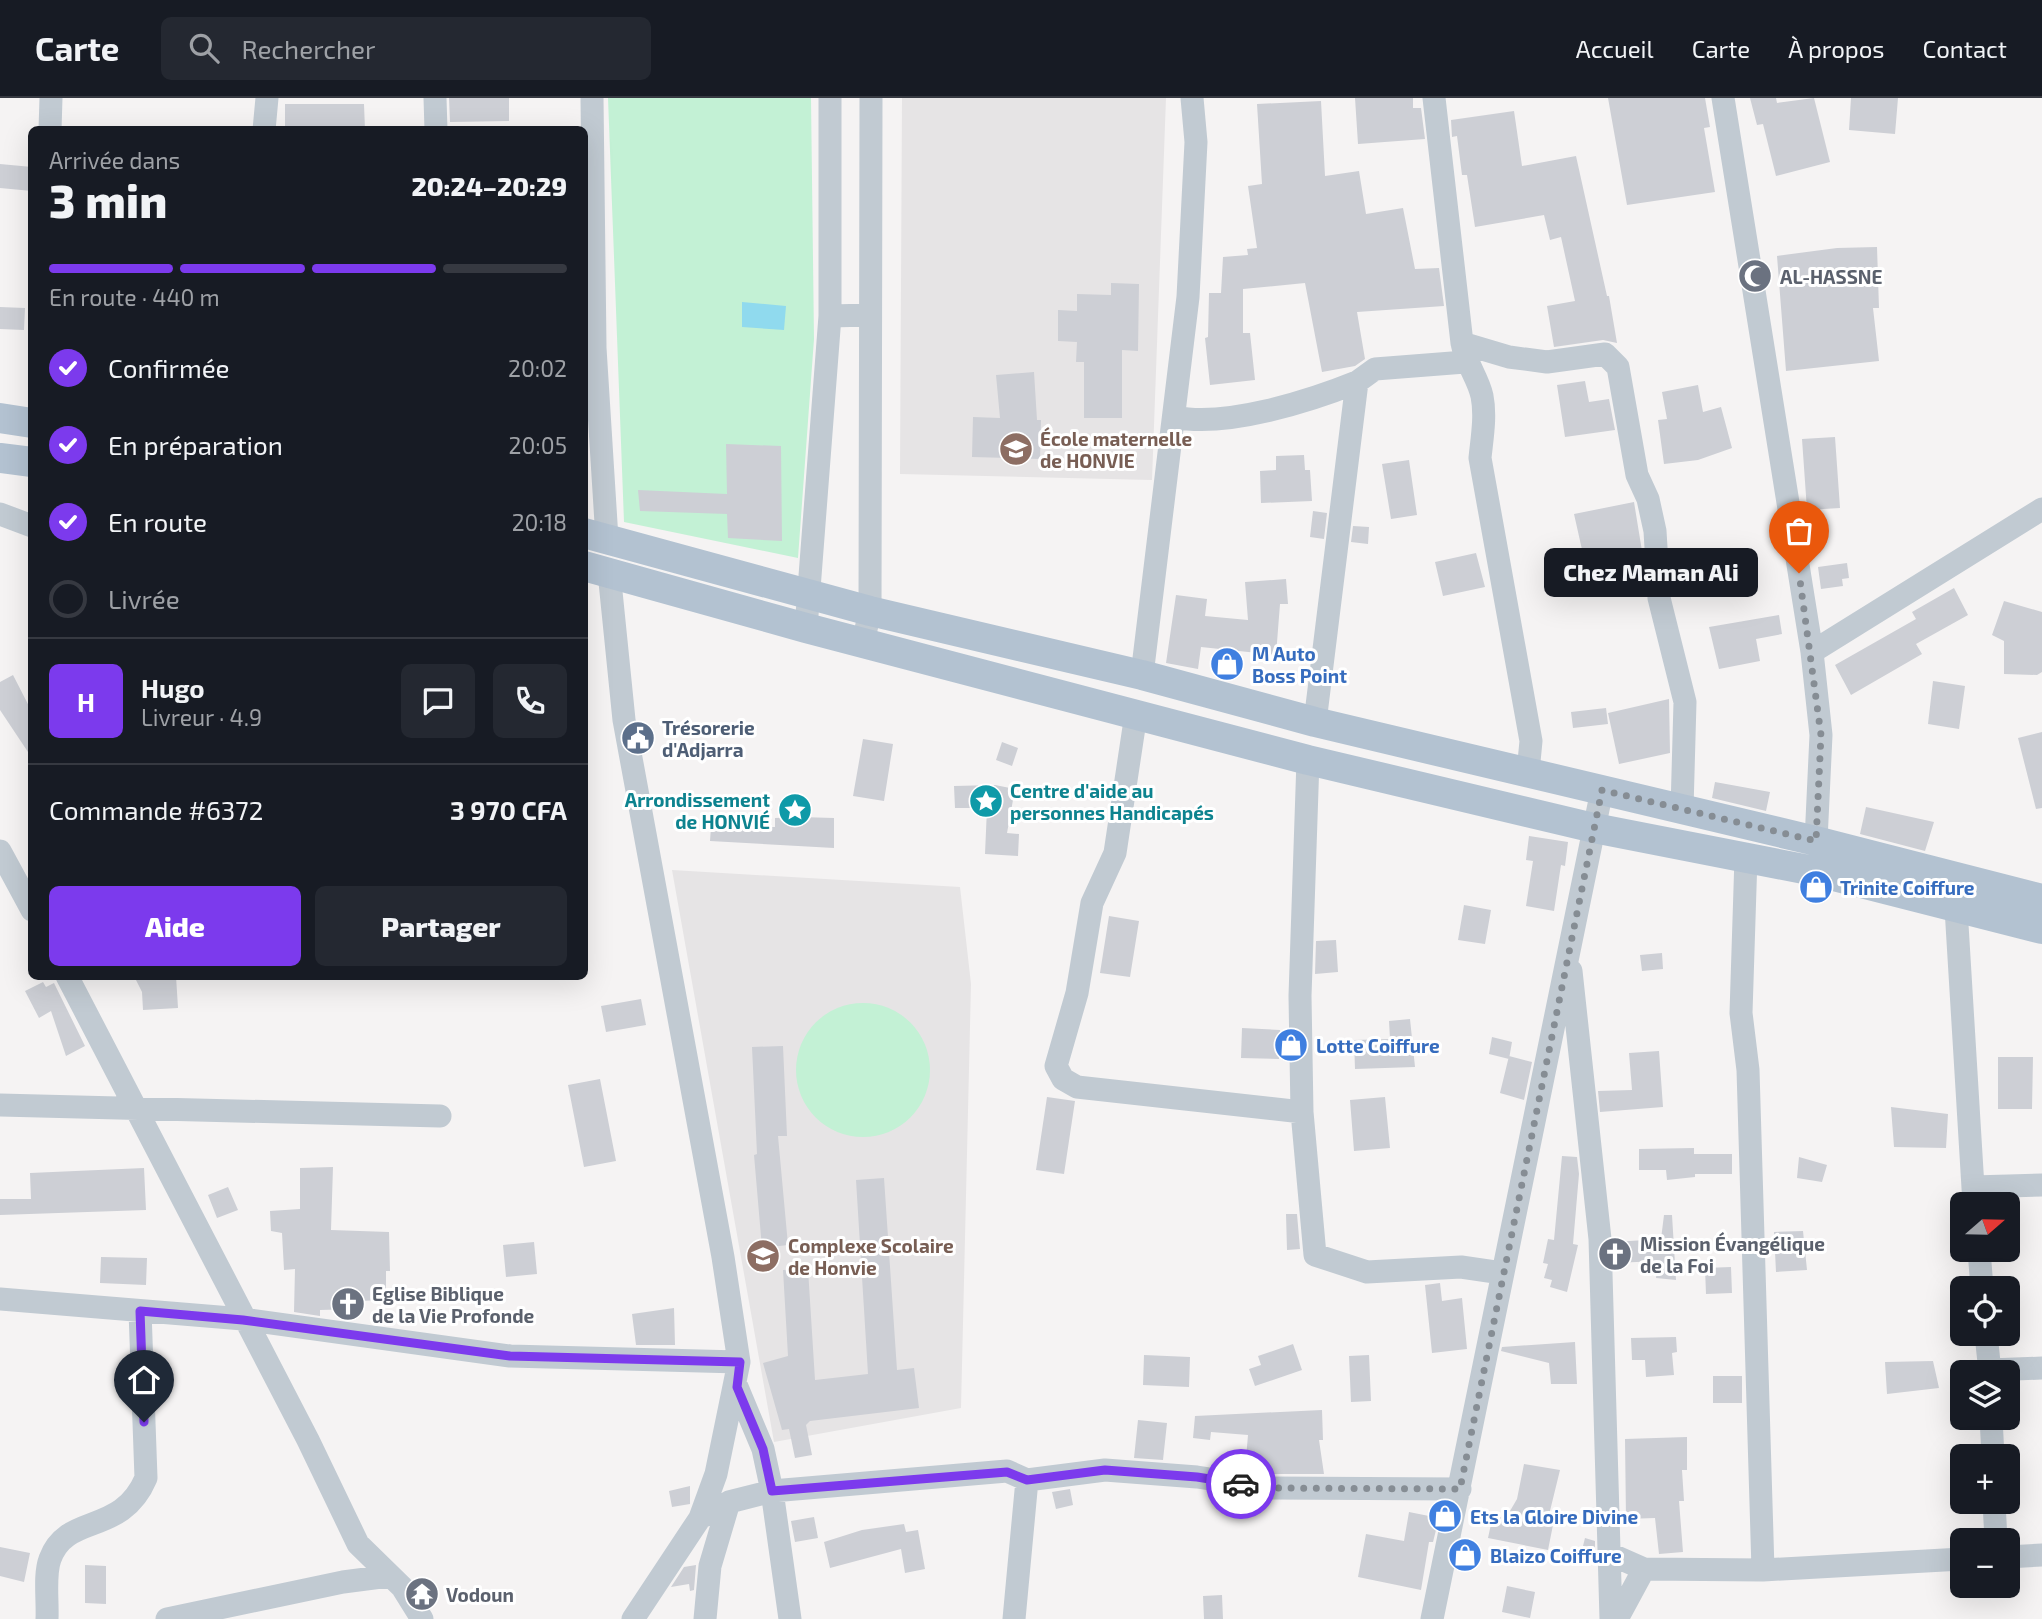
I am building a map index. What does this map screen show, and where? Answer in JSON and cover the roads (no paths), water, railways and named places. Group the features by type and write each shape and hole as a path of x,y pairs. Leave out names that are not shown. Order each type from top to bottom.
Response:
{"main road":[{"path":"0,418 28,422"},
{"path":"0,458 28,462"},
{"path":"596,536 870,611 1142,675 1315,722 1816,841 2042,899"},
{"path":"597,569 806,628 1308,760 1594,828 1814,871 2042,929"}],"street":[{"path":"50,126 51,98"},
{"path":"264,126 267,98"},
{"path":"435,98 436,126"},
{"path":"592,98 596,536"},
{"path":"806,628 811,594 830,316 830,98"},
{"path":"863,643 870,611 871,98"},
{"path":"1142,675 1188,297 1196,142 1192,98"},
{"path":"1434,98 1464,352 1482,393 1484,422 1480,458 1531,741 1528,772"},
{"path":"1723,98 1812,652 1821,735 1816,841"},
{"path":"830,316 870,315"},
{"path":"1175,417 1193,421 1296,404 1357,382 1375,369 1464,352 1547,362 1605,354 1618,367 1633,440 1637,475 1648,499 1655,531 1659,598 1685,702 1682,809"},
{"path":"1315,722 1357,382"},
{"path":"1812,652 2042,509"},
{"path":"0,514 28,524"},
{"path":"597,569 740,1362 737,1387 716,1474 701,1518 633,1619"},
{"path":"1136,714 1115,853 1092,903 1077,993 1056,1066 1063,1079 1077,1087 1302,1112"},
{"path":"1308,760 1300,996 1302,1112 1315,1255 1367,1272 1461,1267 1502,1273"},
{"path":"1432,1619 1602,790"},
{"path":"0,851 28,903"},
{"path":"1745,857 1741,1013 1748,1070 1763,1570"},
{"path":"1956,908 1974,1192"},
{"path":"1569,951 1600,1240 1611,1619"},
{"path":"69,980 243,1320 308,1440 358,1544 402,1587 422,1619"},
{"path":"0,1105 138,1111 440,1116"},
{"path":"1999,1192 2042,1185"},
{"path":"0,1299 243,1320 510,1356 740,1362"},
{"path":"47,1619 49,1560 61,1540 74,1530 97,1524 121,1512 138,1496 146,1478 140,1311"},
{"path":"2020,1369 2042,1368"},
{"path":"737,1387 763,1449 772,1491 790,1619"},
{"path":"701,1518 729,1502 772,1491 1007,1472 1027,1480 1105,1470 1197,1477 1268,1488 1460,1489"},
{"path":"1014,1619 1027,1480"},
{"path":"705,1619 710,1566 729,1502"},
{"path":"1610,1554 1644,1569 1763,1570 1950,1560"},
{"path":"2020,1556 2042,1555"},
{"path":"1617,1619 1644,1569"},
{"path":"167,1619 342,1582 389,1576"}],"water":[{"path":"742,302 786,306 784,330 742,327"}],"place":[{"name":"AL-HASSNE","path":"1755,276"},
{"name":"École maternelle de HONVIE","path":"1016,449"},
{"name":"Chez Maman Ali","path":"1799,573"},
{"name":"M Auto Boss Point","path":"1227,664"},
{"name":"Trésorerie d'Adjarra","path":"638,738"},
{"name":"Centre d'aide au personnes Handicapés","path":"986,801"},
{"name":"Arrondissement de HONVIÉ","path":"795,810"},
{"name":"Trinite Coiffure","path":"1816,887"},
{"name":"Lotte Coiffure","path":"1291,1045"},
{"name":"Mission Évangélique de la Foi","path":"1615,1254"},
{"name":"Complexe Scolaire de Honvie","path":"763,1256"},
{"name":"Eglise Biblique de la Vie Profonde","path":"348,1304"},
{"name":"Ets la Gloire Divine","path":"1445,1516"},
{"name":"Blaizo Coiffure","path":"1465,1555"},
{"name":"Vodoun","path":"422,1594"}]}
